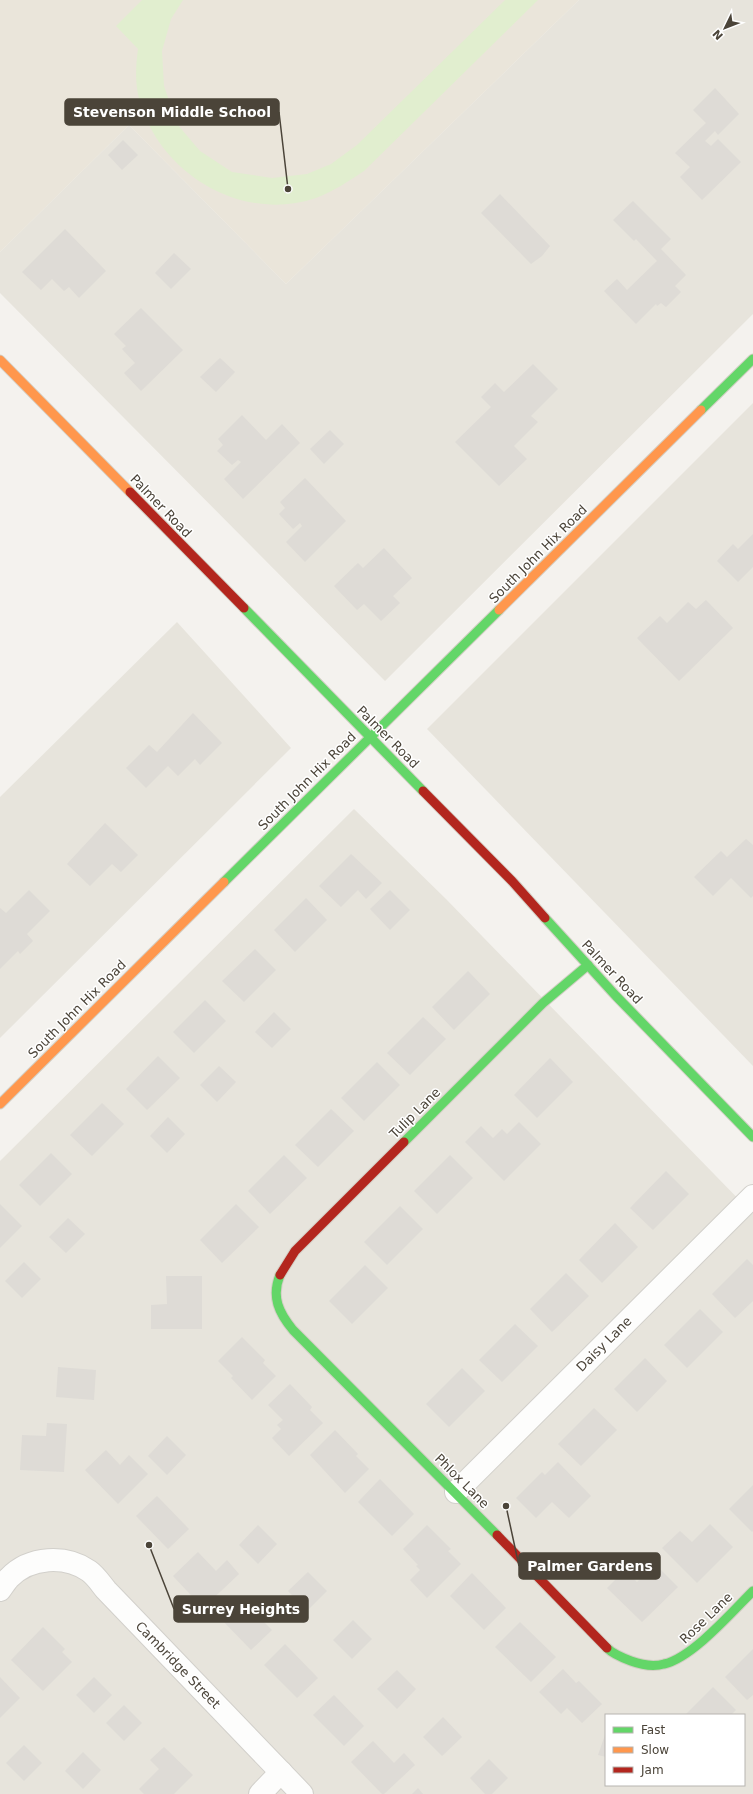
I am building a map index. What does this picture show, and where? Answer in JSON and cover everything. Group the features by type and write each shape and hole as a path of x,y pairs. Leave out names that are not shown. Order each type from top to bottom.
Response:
{"street":[{"name":"South John Hix Road","path":"0,1104 753,359"},
{"name":"Palmer Road","path":"0,360 512,881 616,996 753,1137"},
{"name":"Tulip Lane","path":"275,1292 283,1267 295,1251 543,1003 588,964"},
{"name":"Daisy Lane","path":"456,1492 753,1196"},
{"name":"Phlox Lane","path":"275,1292 277,1304 285,1321 456,1492 609,1650 623,1660 635,1664 652,1666"},
{"name":"Cambridge Street","path":"0,1590 10,1577 20,1570 42,1561 59,1560 78,1565 91,1572 106,1590 302,1794"},
{"name":"Rose Lane","path":"652,1666 678,1660 692,1651 753,1591"},
{"path":"260,1794 281,1772"}],"shaded area":[{"path":"0,0 579,0 286,284 129,125 0,252"},
{"path":"579,0 753,0 753,314 385,681 0,293 0,252 129,125 286,284"},
{"path":"753,403 753,1066 427,729"},
{"path":"177,622 291,748 0,1038 0,797"},
{"path":"354,809 446,899 753,1214 753,1794 0,1794 0,1161"}],"green space":[{"path":"142,0 183,0 171,19 162,51 164,86 177,124 200,151 232,172 272,178 307,174 331,164 357,145 505,0 538,0 364,171 341,186 316,198 287,204 259,204 231,197 205,185 182,168 162,146 147,122 136,83 138,49 116,26"}],"building":[{"path":"715,88 739,114 718,135 715,131 705,141 711,146 718,139 741,162 702,200 680,177 690,167 675,153 706,123 693,110"},
{"path":"123,140 138,155 122,170 108,155"},
{"path":"500,194 550,246 542,256 531,264 481,213"},
{"path":"633,201 671,239 661,249 686,275 675,286 681,292 666,307 661,303 657,306 656,304 636,324 604,291 617,279 627,290 657,261 636,239 634,241 613,220"},
{"path":"65,229 106,271 79,298 69,287 64,291 52,279 41,290 22,272"},
{"path":"174,253 191,269 171,289 155,273"},
{"path":"141,308 183,350 141,391 124,373 135,363 122,349 126,346 114,334"},
{"path":"220,358 235,372 216,392 200,377"},
{"path":"533,364 558,389 531,416 538,422 514,446 527,459 499,486 455,442 491,407 481,397 495,383 504,392"},
{"path":"242,415 266,440 282,424 300,443 243,499 224,479 241,462 238,460 232,465 217,451 223,445 218,439"},
{"path":"330,430 344,444 324,464 310,449"},
{"path":"305,478 346,521 305,562 286,542 302,526 300,523 293,529 279,514 285,508 280,502"},
{"path":"753,534 753,567 738,582 717,561 733,544 738,549"},
{"path":"384,548 412,578 393,596 400,603 381,621 364,604 357,610 334,586 358,563 363,568"},
{"path":"706,600 733,628 679,681 637,638 660,616 667,623 688,602 696,609"},
{"path":"193,713 222,743 200,765 195,759 178,776 168,766 146,788 126,768 149,745 157,752"},
{"path":"105,823 138,855 121,872 112,864 90,886 67,864"},
{"path":"746,839 753,845 753,896 751,898 731,878 713,896 694,877 721,851 727,857"},
{"path":"351,854 382,883 366,899 358,890 341,907 319,886"},
{"path":"29,890 50,911 27,934 33,941 20,954 18,951 0,969 0,908 6,913"},
{"path":"390,890 410,910 390,930 370,909"},
{"path":"306,898 327,920 295,952 274,930"},
{"path":"255,949 276,970 244,1002 222,981"},
{"path":"468,971 490,994 454,1030 432,1007"},
{"path":"205,1000 226,1021 194,1053 173,1032"},
{"path":"274,1012 291,1029 272,1048 255,1032"},
{"path":"423,1017 446,1039 410,1075 387,1053"},
{"path":"158,1056 180,1078 147,1110 126,1089"},
{"path":"550,1058 573,1082 537,1118 514,1095"},
{"path":"377,1062 400,1085 364,1121 341,1098"},
{"path":"219,1066 236,1082 217,1102 200,1085"},
{"path":"102,1103 124,1124 92,1156 70,1135"},
{"path":"331,1109 354,1131 318,1167 295,1145"},
{"path":"168,1117 185,1134 167,1153 150,1136"},
{"path":"519,1122 541,1144 504,1181 465,1142 481,1126 493,1138 502,1129 507,1134"},
{"path":"51,1153 72,1174 40,1206 19,1185"},
{"path":"284,1155 307,1178 270,1214 248,1191"},
{"path":"450,1155 473,1178 437,1214 414,1191"},
{"path":"666,1171 689,1194 653,1230 630,1208"},
{"path":"0,1204 22,1226 0,1248"},
{"path":"236,1204 259,1227 222,1263 200,1240"},
{"path":"400,1206 423,1229 387,1265 364,1242"},
{"path":"68,1218 85,1234 66,1253 49,1237"},
{"path":"615,1223 638,1247 602,1283 579,1260"},
{"path":"747,1259 753,1265 753,1301 735,1318 712,1294"},
{"path":"24,1262 41,1279 22,1298 5,1281"},
{"path":"365,1265 388,1288 352,1324 329,1301"},
{"path":"566,1273 589,1296 552,1332 530,1309"},
{"path":"166,1276 202,1276 202,1329 151,1329 151,1305 167,1304"},
{"path":"700,1309 723,1332 687,1368 664,1345"},
{"path":"515,1324 538,1346 502,1382 479,1360"},
{"path":"242,1337 265,1360 263,1363 276,1376 252,1400 231,1378 233,1376 218,1361"},
{"path":"645,1358 667,1381 637,1412 614,1389"},
{"path":"58,1367 96,1370 94,1400 56,1397"},
{"path":"462,1368 485,1391 449,1427 426,1404"},
{"path":"290,1384 312,1407 310,1410 323,1423 289,1456 272,1438 281,1429 277,1425 283,1420 268,1405"},
{"path":"594,1408 617,1430 581,1466 558,1444"},
{"path":"47,1423 67,1424 64,1472 20,1470 22,1435 46,1436"},
{"path":"335,1430 358,1454 356,1456 369,1469 345,1493 310,1455"},
{"path":"167,1436 186,1455 167,1475 148,1456"},
{"path":"106,1450 120,1465 129,1455 148,1474 118,1504 85,1470"},
{"path":"558,1462 591,1496 569,1518 552,1502 536,1518 516,1498 542,1472 545,1475"},
{"path":"380,1479 414,1514 392,1536 358,1502"},
{"path":"753,1485 753,1531 752,1532 729,1509"},
{"path":"157,1496 189,1529 168,1549 136,1516"},
{"path":"710,1524 733,1547 697,1583 662,1548 680,1531 692,1542"},
{"path":"258,1525 277,1544 258,1564 239,1545"},
{"path":"427,1525 451,1549 448,1551 461,1564 427,1598 410,1580 420,1570 416,1566 418,1565 403,1549"},
{"path":"198,1552 216,1571 227,1560 239,1574 203,1608 173,1576"},
{"path":"655,1564 678,1587 642,1622 607,1588 625,1570 637,1582"},
{"path":"308,1572 327,1591 307,1611 288,1591"},
{"path":"472,1573 506,1608 484,1630 450,1596"},
{"path":"239,1597 272,1630 251,1650 219,1617"},
{"path":"353,1620 372,1639 352,1659 333,1640"},
{"path":"520,1622 556,1657 531,1682 495,1647"},
{"path":"43,1627 65,1649 62,1652 72,1662 43,1691 11,1660"},
{"path":"285,1644 318,1678 297,1698 264,1665"},
{"path":"753,1649 753,1695 747,1700 725,1677"},
{"path":"563,1669 576,1683 579,1681 602,1704 582,1723 567,1708 561,1714 539,1692"},
{"path":"397,1670 416,1689 397,1709 377,1689"},
{"path":"0,1677 20,1698 0,1718"},
{"path":"94,1677 112,1695 94,1713 76,1695"},
{"path":"713,1687 736,1710 732,1714 686,1714"},
{"path":"334,1695 364,1726 344,1746 313,1715"},
{"path":"124,1705 142,1723 124,1741 106,1723"},
{"path":"443,1717 462,1737 442,1756 423,1737"},
{"path":"605,1735 605,1757 598,1755"},
{"path":"373,1741 394,1763 404,1753 415,1765 384,1794 382,1794 351,1762"},
{"path":"24,1745 42,1763 24,1781 6,1763"},
{"path":"164,1747 193,1775 174,1794 144,1794 139,1789 159,1769 150,1760"},
{"path":"83,1752 101,1770 83,1789 65,1771"},
{"path":"489,1759 508,1778 492,1794 485,1794 470,1778"},
{"path":"418,1788 423,1794 412,1794"}],"traffic: fast":[{"path":"701,410 753,359"},
{"path":"244,608 423,791"},
{"path":"224,882 499,610"},
{"path":"545,918 616,996 753,1137"},
{"path":"404,1142 543,1003 588,965"},
{"path":"280,1275 277,1283 276,1298 280,1311 293,1330 497,1535"},
{"path":"607,1648 621,1657 643,1664 660,1665 675,1660 699,1644 753,1591"}],"traffic: slow":[{"path":"0,360 130,492"},
{"path":"499,610 701,410"},
{"path":"0,1104 224,882"}],"traffic: jam":[{"path":"130,492 244,608"},
{"path":"423,791 512,881 545,918"},
{"path":"280,1275 295,1251 404,1142"},
{"path":"497,1535 607,1648"}],"place":[{"name":"Stevenson Middle School","path":"288,189"},
{"name":"Palmer Gardens","path":"506,1506"},
{"name":"Surrey Heights","path":"149,1545"}]}
